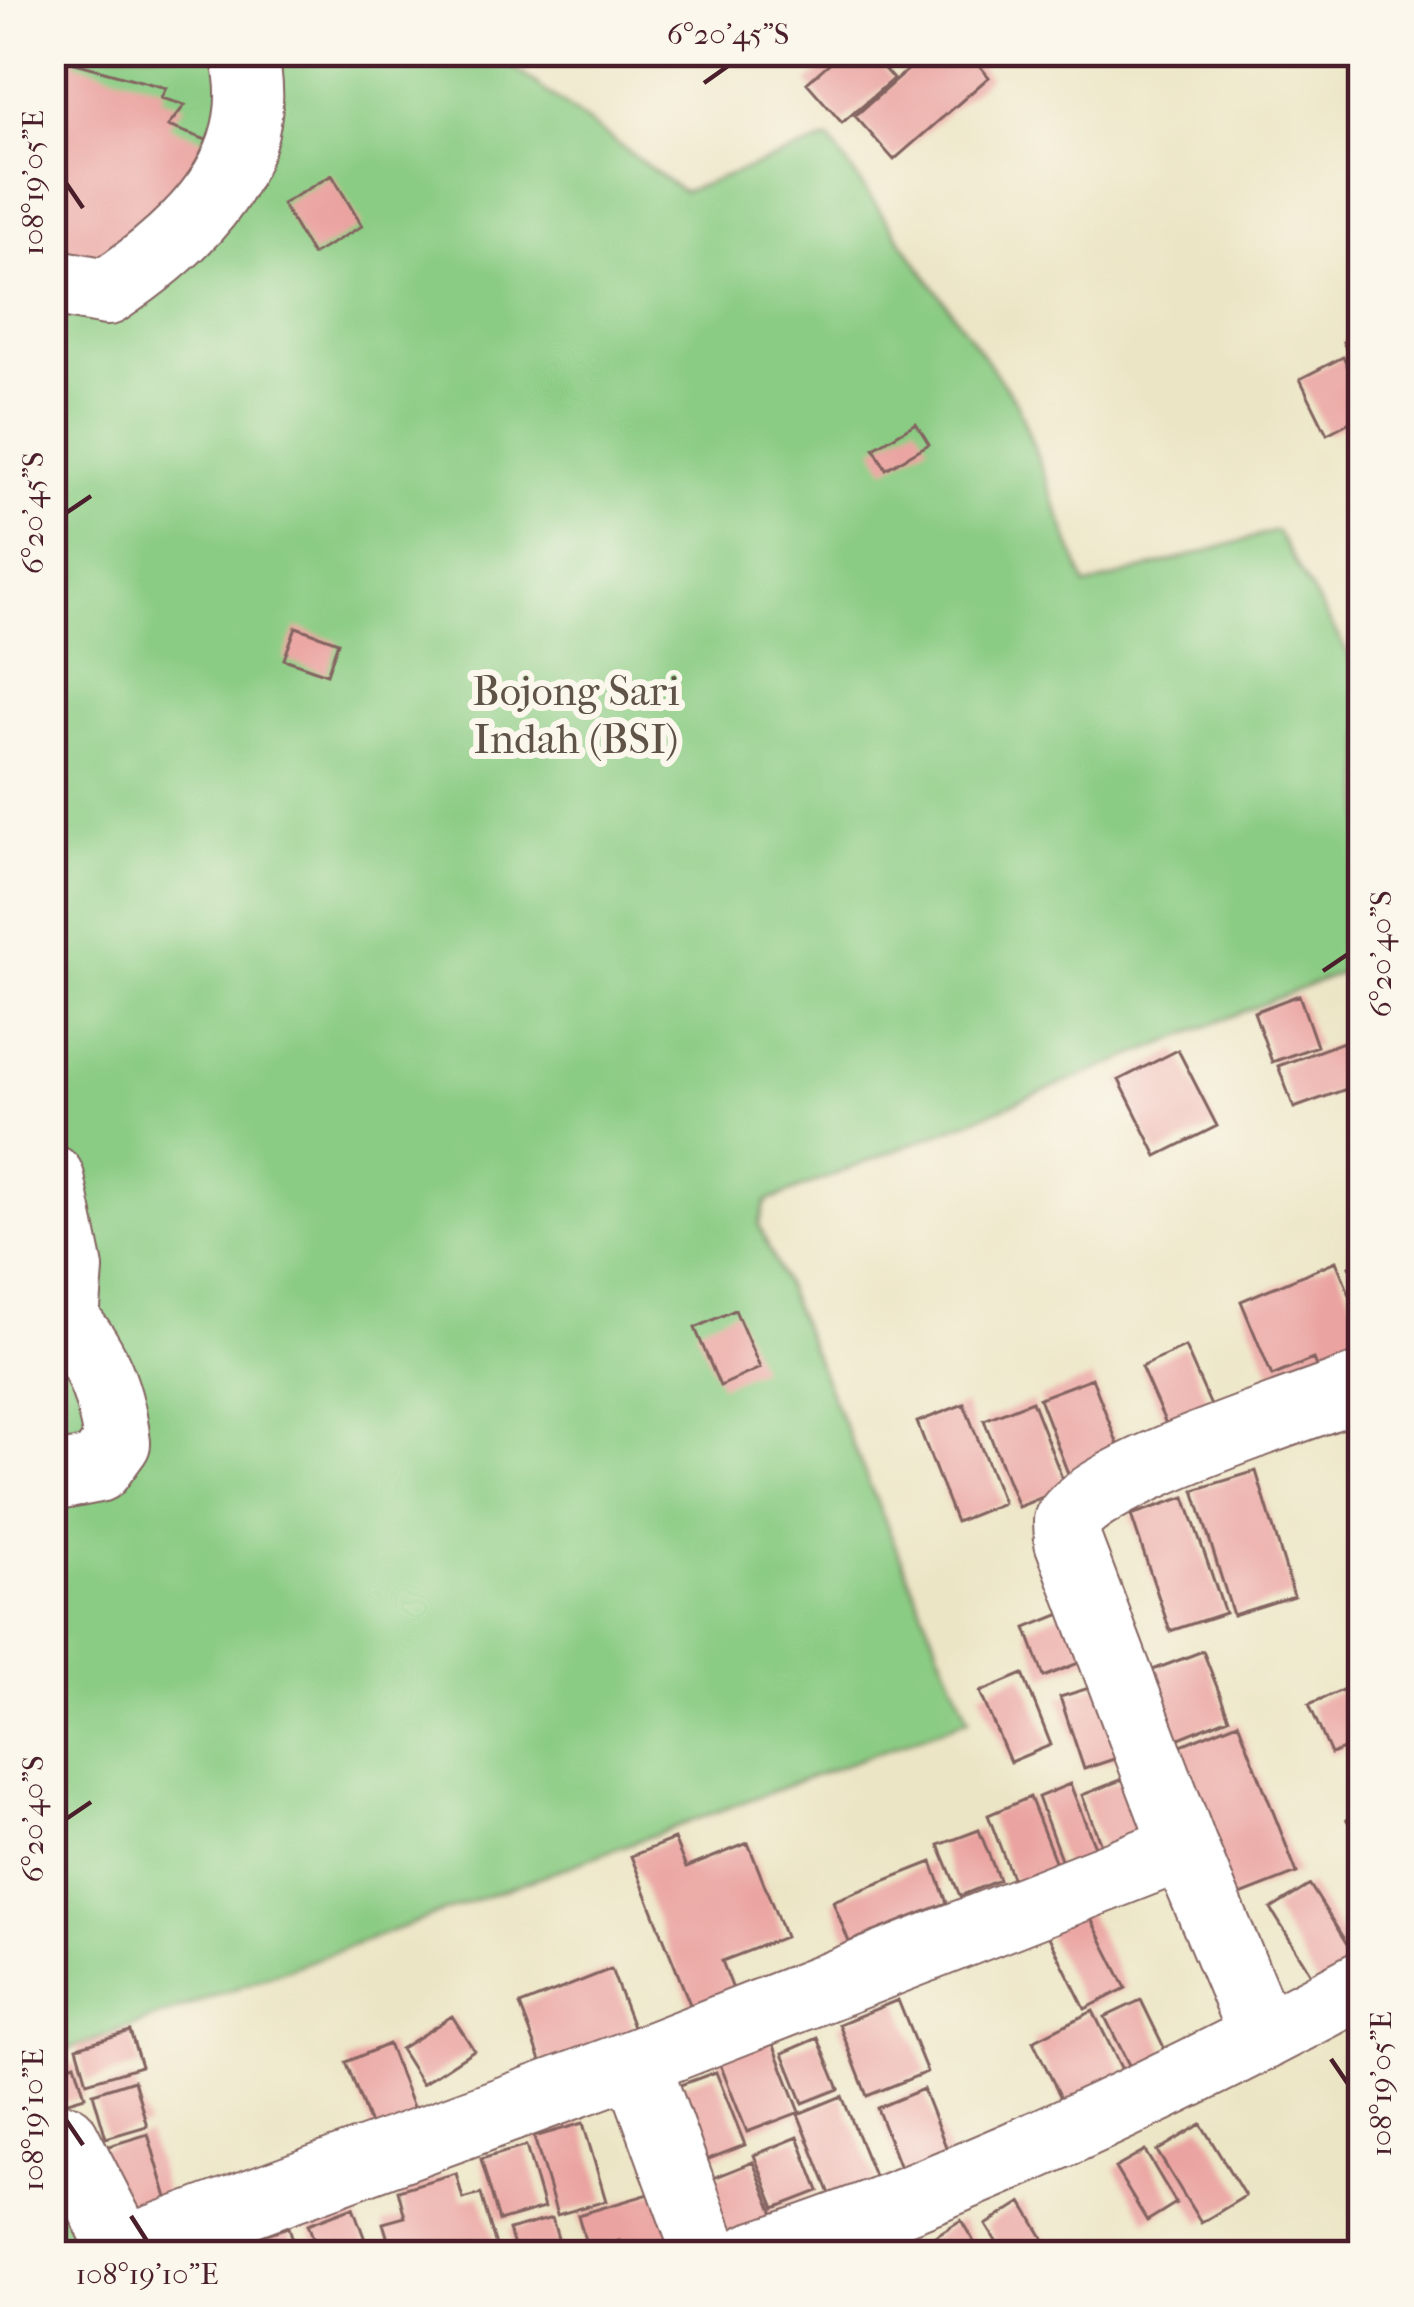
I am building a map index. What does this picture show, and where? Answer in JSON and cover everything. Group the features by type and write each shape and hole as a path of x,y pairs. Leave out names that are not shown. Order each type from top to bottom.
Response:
{"street":[{"path":"51,326 79,288 154,261 202,214 239,158 250,112 243,51"},
{"path":"51,1178 70,1269 58,1314 88,1348 101,1377 117,1442 98,1468 51,1478"},
{"path":"1263,2037 1184,1847 1068,1540 1067,1521 1087,1499 1150,1465 1363,1385"},
{"path":"58,2164 110,2254 577,2079 636,2062 1184,1847"},
{"path":"753,2256 1167,2087 1363,1984"},
{"path":"636,2062 707,2256"}],"green space":[{"name":"Bojong Sari Indah (BSI)","path":"51,51 491,51 683,192 829,139 1017,403 1086,586 1276,531 1363,679 1363,964 766,1202 759,1225 969,1719 51,2056"},
{"path":"51,2154 96,2256 51,2256"}],"building":[{"path":"51,51 79,51 75,63 166,88 161,98 185,105 168,126 215,143 192,191 109,271 51,253"},
{"path":"843,51 868,51 893,79 842,123 807,83"},
{"path":"929,51 967,51 989,77 894,160 855,116"},
{"path":"332,175 362,226 312,255 282,204"},
{"path":"1363,332 1363,383 1343,342"},
{"path":"1343,357 1363,398 1363,415 1327,434 1300,379"},
{"path":"916,423 929,444 886,469 874,448"},
{"path":"296,627 338,642 327,674 284,659"},
{"path":"1299,995 1317,1046 1272,1062 1254,1012"},
{"path":"1357,1037 1363,1083 1294,1108 1278,1066"},
{"path":"1178,1050 1217,1126 1157,1156 1119,1080"},
{"path":"1363,1260 1363,1298 1349,1266"},
{"path":"1336,1261 1363,1327 1363,1352 1318,1371 1313,1359 1272,1376 1241,1301"},
{"path":"735,1310 760,1368 720,1386 695,1328"},
{"path":"1185,1347 1211,1406 1167,1426 1141,1367"},
{"path":"1092,1378 1122,1455 1069,1476 1039,1398"},
{"path":"1032,1401 1066,1488 1018,1507 984,1420"},
{"path":"964,1404 1003,1503 956,1522 917,1422"},
{"path":"1256,1471 1294,1596 1233,1615 1194,1490"},
{"path":"1185,1497 1225,1613 1170,1631 1131,1515"},
{"path":"1083,1605 1103,1653 1044,1677 1026,1628"},
{"path":"1203,1651 1229,1718 1162,1745 1137,1676"},
{"path":"1023,1674 1051,1745 1010,1762 980,1692"},
{"path":"1363,1681 1363,1740 1331,1754 1309,1704"},
{"path":"1105,1683 1129,1754 1084,1769 1060,1697"},
{"path":"1238,1722 1297,1873 1220,1903 1161,1753"},
{"path":"1126,1778 1152,1846 1108,1863 1082,1795"},
{"path":"1070,1784 1101,1862 1067,1875 1038,1797"},
{"path":"1030,1797 1059,1871 1016,1888 988,1815"},
{"path":"1363,1809 1363,1846 1347,1820"},
{"path":"979,1830 999,1880 960,1896 939,1845"},
{"path":"674,1839 686,1868 748,1843 785,1937 722,1961 743,2015 701,2032 631,1856"},
{"path":"932,1862 947,1903 849,1942 833,1901"},
{"path":"1310,1885 1362,1968 1322,1992 1271,1909"},
{"path":"1085,1907 1126,1988 1085,2009 1044,1927"},
{"path":"1363,1922 1363,1956 1348,1932"},
{"path":"611,1969 636,2035 545,2071 520,2005"},
{"path":"898,2000 927,2072 867,2096 839,2024"},
{"path":"1141,2000 1174,2068 1139,2085 1105,2017"},
{"path":"1093,2011 1130,2086 1070,2116 1033,2041"},
{"path":"452,2016 474,2050 422,2084 400,2049"},
{"path":"130,2031 141,2066 87,2082 77,2047"},
{"path":"771,2038 800,2112 747,2132 718,2059"},
{"path":"818,2038 839,2089 803,2103 783,2053"},
{"path":"388,2044 422,2130 379,2148 346,2062"},
{"path":"75,2063 85,2096 51,2106 51,2071"},
{"path":"716,2072 745,2145 701,2162 672,2088"},
{"path":"134,2080 147,2126 106,2138 93,2093"},
{"path":"923,2089 952,2162 905,2181 877,2108"},
{"path":"842,2096 876,2181 832,2199 798,2114"},
{"path":"583,2123 606,2201 557,2215 534,2137"},
{"path":"1201,2124 1245,2196 1201,2223 1157,2151"},
{"path":"148,2134 168,2201 111,2218 92,2151"},
{"path":"798,2137 819,2191 775,2208 754,2155"},
{"path":"526,2146 544,2208 499,2221 481,2159"},
{"path":"1145,2151 1176,2203 1147,2221 1115,2168"},
{"path":"753,2162 776,2219 728,2238 706,2181"},
{"path":"456,2173 463,2199 481,2194 499,2256 393,2256 383,2223 405,2217 398,2190"},
{"path":"676,2186 692,2238 630,2256 623,2256 619,2241 588,2251 578,2215"},
{"path":"1022,2202 1054,2256 1005,2256 986,2225"},
{"path":"353,2207 371,2256 320,2256 308,2224"},
{"path":"552,2218 563,2256 517,2256 509,2230"},
{"path":"961,2220 982,2256 919,2256 914,2249"},
{"path":"289,2227 298,2256 241,2256 237,2243"}],"railway":[{"path":"51,2222 66,2256"}]}
